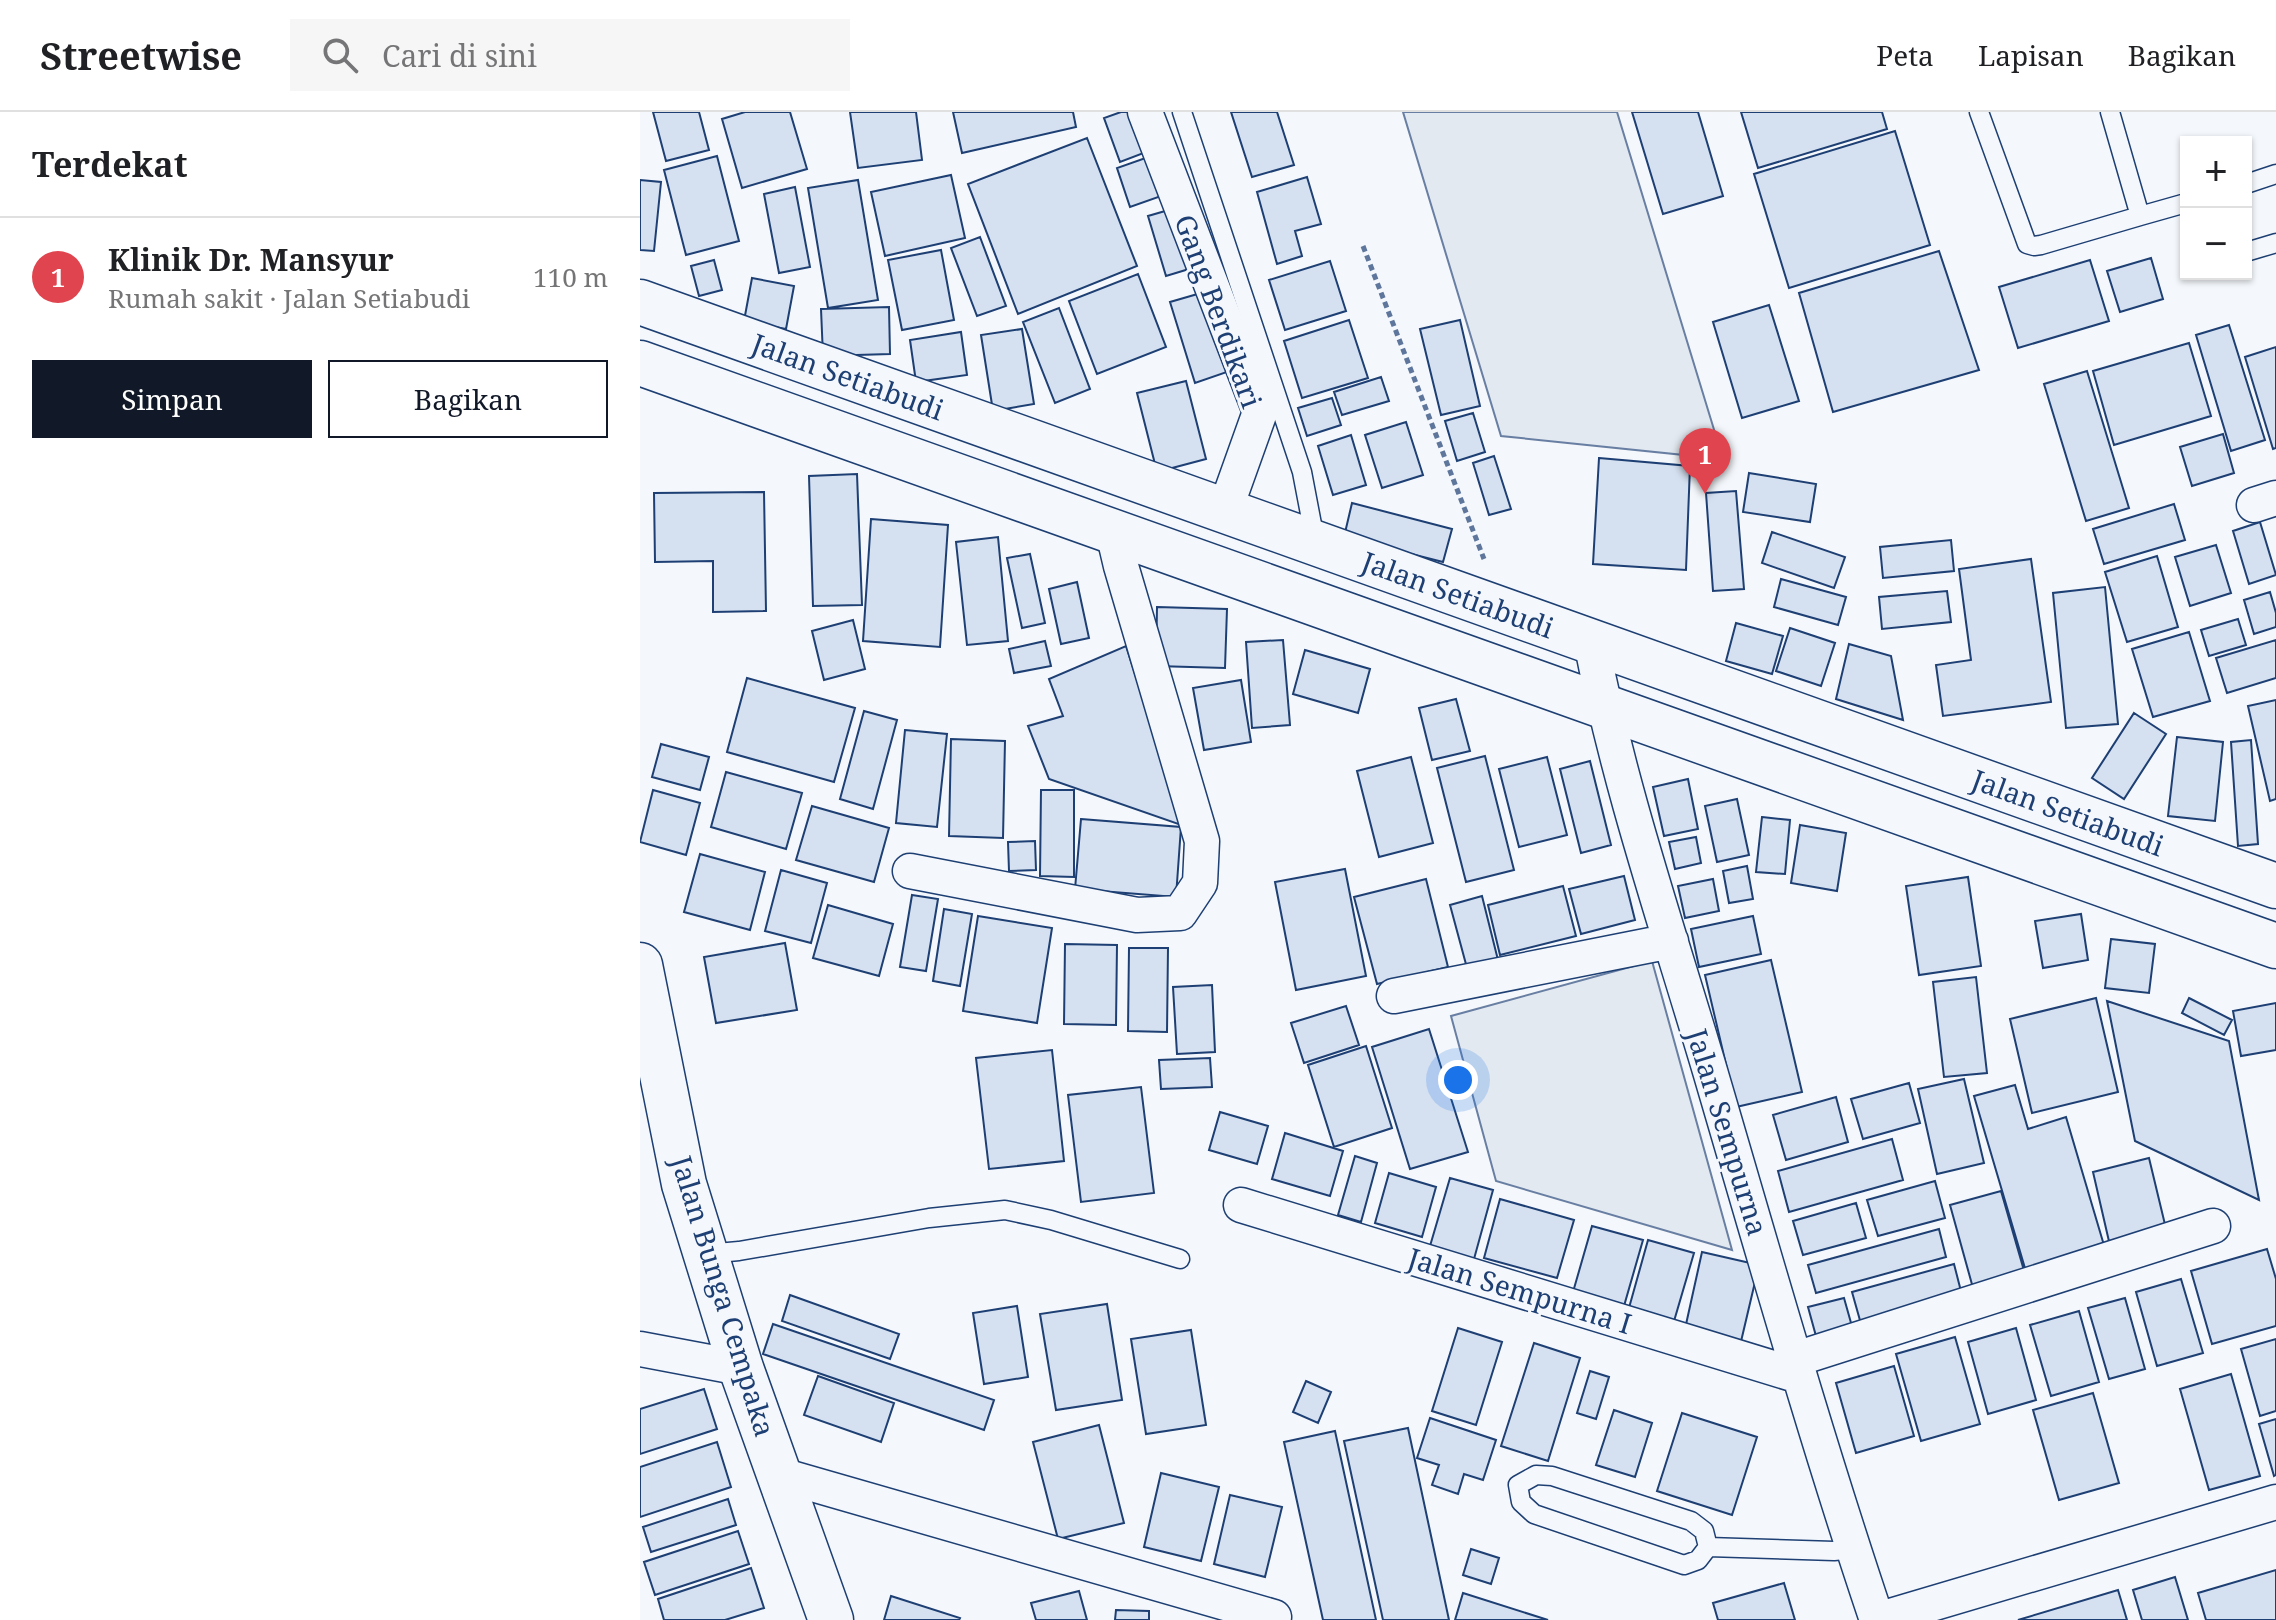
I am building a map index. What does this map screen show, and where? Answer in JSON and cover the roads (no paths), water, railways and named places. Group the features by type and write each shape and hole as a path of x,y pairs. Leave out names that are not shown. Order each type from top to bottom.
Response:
{"main road":[{"name":"Jalan Setiabudi","path":"640,302 2276,886"},
{"name":"Jalan Setiabudi","path":"640,363 2276,946"},
{"name":"Jalan Bunga Cempaka","path":"640,965 684,1184 741,1368 831,1620"}],"street":[{"name":"Gang Berdikari","path":"1145,112 1260,412 1225,510"},
{"path":"910,871 1137,915 1180,913 1200,883 1202,841 1113,532"},
{"name":"Jalan Sempurna","path":"1591,641 1603,706 1671,941 1798,1368 1877,1620"},
{"path":"1394,996 1671,941"},
{"name":"Jalan Sempurna I","path":"1241,1205 1798,1368"},
{"path":"1798,1368 2213,1226"},
{"path":"640,1349 741,1368"},
{"path":"781,1475 1274,1617"},
{"path":"1877,1620 2276,1502"}],"lane":[{"path":"1182,112 1302,472 1316,543"},
{"path":"1979,112 2027,244 2041,245 2180,205"},
{"path":"2110,112 2140,216"},
{"path":"2252,182 2276,174"},
{"path":"2252,250 2276,243"},
{"path":"706,1254 929,1218 1005,1210 1051,1220 1180,1259"},
{"path":"1536,1475 1566,1480 1691,1521 1704,1531 1708,1547 1698,1560 1684,1565 1534,1514 1521,1502 1518,1485 1536,1475"},
{"path":"1708,1547 1853,1549"}],"place":[{"name":"Klinik Dr. Mansyur","path":"1705,494"}]}
